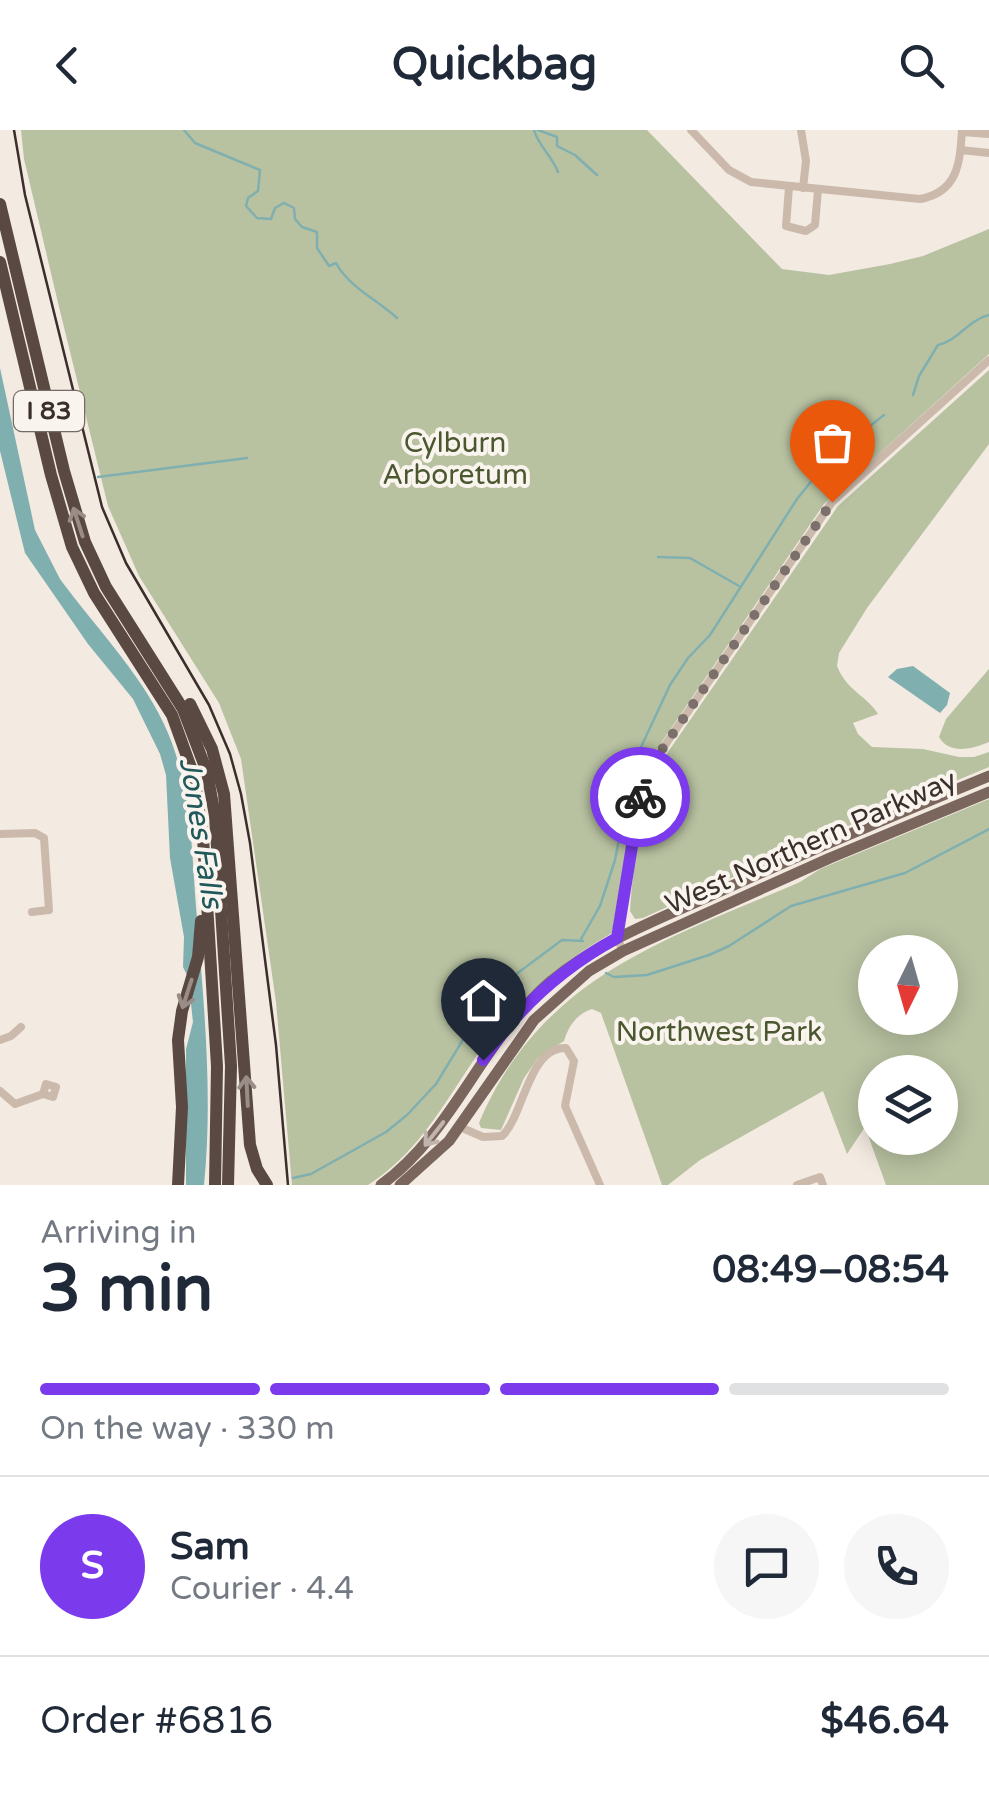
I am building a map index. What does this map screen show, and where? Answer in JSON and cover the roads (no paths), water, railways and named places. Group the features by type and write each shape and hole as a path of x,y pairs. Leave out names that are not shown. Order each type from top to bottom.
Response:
{"highway":[{"name":"I 83","path":"0,204 77,520 94,566 183,708 207,772 217,836 232,1185"},
{"name":"I 83","path":"0,262 72,547 94,593 160,694 181,734 196,788 203,838 217,1066 215,1185"},
{"path":"120,610 190,706 218,770 229,835 250,1145 267,1185"},
{"path":"178,1185 182,1107 178,1049 182,1011 197,964 200,939 203,838"}],"main road":[{"name":"West Northern Parkway","path":"380,1185 406,1165 437,1131 496,1040 522,1009 564,971 617,938 812,849 989,776"},
{"name":"West Northern Parkway","path":"400,1185 438,1153 534,1020 572,984 623,952 830,858 989,792"}],"street":[{"path":"691,130 737,176 761,184 911,199 928,198 954,178 962,131 989,134"},
{"path":"801,130 806,161 803,188"},
{"path":"961,150 989,153"},
{"path":"788,187 786,226 806,231 814,225 818,190"},
{"path":"623,952 617,938 638,807 650,767 832,502 989,360"},
{"path":"0,834 40,834 45,841 49,910 32,912"},
{"path":"0,1040 20,1027"},
{"path":"460,1127 483,1137 502,1136 510,1128 541,1062 556,1049 566,1048 574,1061 564,1106 600,1185"},
{"path":"0,1092 15,1104 43,1094"},
{"path":"797,1185 820,1177 823,1185"}],"water":[{"name":"Jones Falls","path":"0,368 35,530 60,579 153,704 180,769 192,842 205,1017 208,1118 204,1185 186,1185 186,1049 193,1022 170,858 166,775 133,699 88,644 25,553 0,451"},
{"path":"913,666 950,693 940,713 888,677 897,669"}],"waterway":[{"path":"184,130 195,143 260,170 258,191 248,198 246,206 257,218 271,219 275,208 284,203 294,208 295,219 302,227 317,232 317,248 329,266 336,263 355,286 397,318"},
{"path":"534,130 558,172"},
{"path":"538,130 557,137 557,146 575,155 597,175"},
{"path":"913,395 919,376 938,345 989,315"},
{"path":"581,939 600,906 615,860 634,762 670,685 710,635 797,499 831,457 884,415"},
{"path":"98,477 247,458"},
{"path":"658,557 690,558 739,586"},
{"path":"606,973 614,977 647,975 709,955 791,906 905,873 989,829"},
{"path":"293,1178 311,1174 386,1132 407,1115 436,1084 478,1015 507,981 562,940 583,941"}],"tram line":[{"path":"14,130 25,195 102,507 126,563 209,705 230,754 241,794 276,1045 288,1185"}],"park label":[{"name":"Cylburn Arboretum","path":"455,459"},
{"name":"Northwest Park","path":"719,1032"}]}
